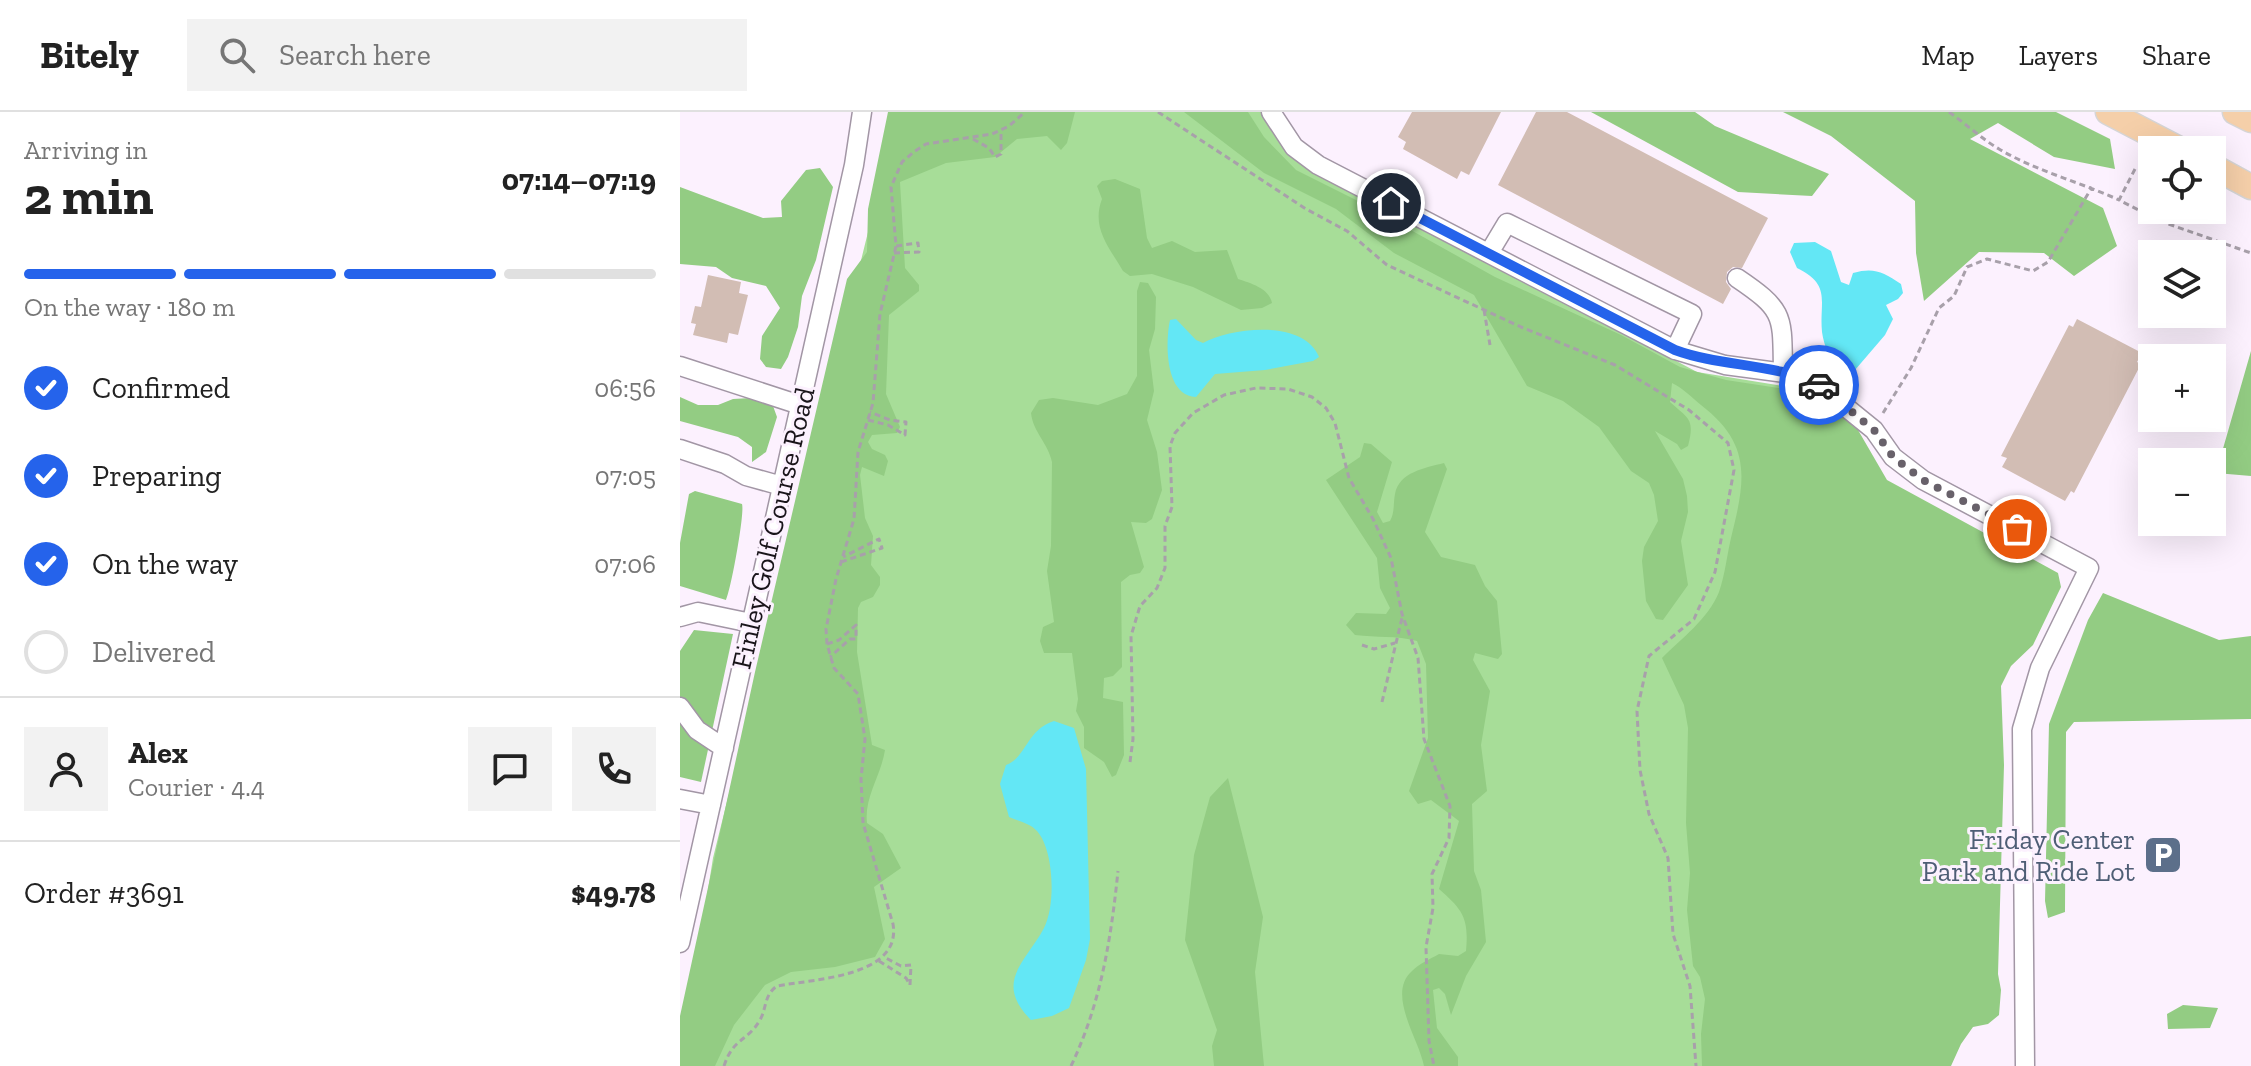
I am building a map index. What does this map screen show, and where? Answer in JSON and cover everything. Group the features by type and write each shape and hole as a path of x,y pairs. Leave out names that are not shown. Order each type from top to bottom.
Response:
{"main road":[{"path":"2108,112 2154,136"},
{"path":"2235,112 2251,120"},
{"path":"2226,174 2251,187"}],"street":[{"name":"Finley Golf Course Road","path":"680,943 854,165 862,112"},
{"path":"1271,112 1294,147 1318,165 1675,350 1725,365 1783,373 1816,383 1874,430 1893,457 1923,480 2089,568 2040,668 2022,729 2025,1066"},
{"path":"1489,253 1507,223 1692,314 1675,350"},
{"path":"1737,278 1766,298 1782,322 1783,373"},
{"path":"680,366 800,405"},
{"path":"680,449 725,464 746,476 782,486"},
{"path":"680,617 698,612 751,623"},
{"path":"680,707 697,730 724,748"},
{"path":"680,799 711,805"}],"path":[{"path":"724,1066 735,1042 758,1024 769,992 777,986 841,974 879,961 891,948 895,933 863,823 860,801 865,739 858,694 834,668 827,644 828,612 854,519 858,452 870,412 877,370 880,314 896,246 891,187 902,162 926,144 973,139 1001,129 1025,112"},
{"path":"1158,112 1306,209 1347,231 1387,265 1615,365 1689,410 1728,443 1734,470 1715,572 1694,619 1649,656 1637,711 1640,770 1649,814 1668,858 1673,934 1690,986 1696,1066"},
{"path":"1949,112 1998,148 2039,169 2092,187 2160,221 2251,253"},
{"path":"973,139 989,148 995,157 1001,154 1001,129"},
{"path":"2119,200 2135,169"},
{"path":"1874,430 1911,368 1939,308 1954,296 1967,267 1987,259 2033,271 2048,262 2092,187"},
{"path":"894,253 919,252 918,243 896,246"},
{"path":"1484,310 1490,345"},
{"path":"1130,762 1133,739 1131,636 1140,606 1157,588 1165,568 1165,526 1173,494 1170,446 1182,423 1224,395 1247,390 1288,389 1312,397 1326,408 1342,442 1349,478 1391,558 1402,614 1418,658 1424,739 1450,806 1449,838 1432,874 1433,908 1426,947 1429,1041 1434,1066"},
{"path":"868,420 888,425 905,435 906,422 870,412"},
{"path":"841,562 882,548 879,539 843,557"},
{"path":"1382,702 1402,614"},
{"path":"827,644 839,640 856,625 856,639 850,639 830,657"},
{"path":"1362,645 1374,649 1395,643"},
{"path":"1071,1066 1094,1012 1105,969 1118,871"},
{"path":"879,961 906,978 910,985 911,965 901,966 884,957"}],"green space":[{"path":"888,112 1075,112 1067,143 1061,150 1047,136 1017,139 995,157 946,163 900,182 905,268 919,285 919,291 889,315 886,394 900,427 897,433 872,435 868,442 888,461 884,476 862,467 860,475 865,518 873,536 871,565 880,577 880,585 873,597 861,602 858,608 857,652 872,745 885,750 870,795 867,823 883,834 901,868 874,887 885,939 875,957 835,967 791,972 765,985 734,1025 715,1066 680,1066 680,1016 755,672 847,279 867,252 868,209"},
{"path":"892,112 1261,112 1296,159 1697,372 1796,388 1791,497 1780,1066 680,1066 713,858 872,216"},
{"path":"1184,112 1248,112 1264,137 1296,170 1495,277 1621,335 1680,367 1726,380 1785,389 1825,401 1858,430 1887,480 2058,573 2061,587 2033,645 2011,666 2001,686 2004,765 1999,1015 1988,1024 1973,1027 1951,1066 1702,1066 1701,1034 1705,999 1700,977 1693,966 1687,910 1690,873 1686,823 1688,728 1684,705 1662,658 1708,611 1723,579 1740,499 1741,465 1730,435 1718,420 1672,383 1670,402 1689,420 1688,446 1681,450 1677,444 1655,431 1683,479 1687,496 1688,512 1681,541 1688,585 1663,620 1656,619 1646,601 1642,561 1644,547 1658,521 1654,495 1649,483 1631,471 1599,427 1563,401 1527,386 1474,295 1394,253 1336,209 1264,173"},
{"path":"1591,112 1695,112 1715,126 1829,174 1812,196 1738,192"},
{"path":"1783,112 2056,112 2110,139 2115,169 2054,157 1998,123 1970,139 2103,208 2117,246 2074,276 2044,253 1979,252 1924,301 1916,253 1915,201 1831,136"},
{"path":"820,168 833,187 816,260 802,296 798,327 781,369 766,367 760,359 762,336 780,308 766,286 732,278 716,267 680,264 680,187 763,218 782,217 781,201 806,170"},
{"path":"1115,179 1140,189 1147,238 1152,248 1172,241 1195,252 1227,250 1238,279 1263,290 1272,303 1262,308 1241,310 1193,287 1152,274 1130,276 1123,271 1103,237 1099,219 1102,199 1097,186 1102,181"},
{"path":"1140,282 1148,283 1156,297 1155,329 1149,350 1154,391 1147,420 1157,452 1162,490 1152,519 1146,523 1131,522 1144,567 1140,573 1130,575 1121,582 1122,667 1113,676 1104,678 1103,698 1123,702 1124,755 1116,775 1112,777 1104,762 1084,748 1084,727 1076,711 1078,699 1072,653 1044,653 1040,641 1043,627 1054,622 1047,571 1051,546 1052,462 1031,413 1039,400 1053,398 1098,405 1127,394 1137,376 1137,291"},
{"path":"2251,351 2251,476 2226,474 2226,448 2223,448"},
{"path":"680,397 698,405 718,405 733,399 751,398 773,406 777,417 766,452 752,462 752,447 738,437 680,421"},
{"path":"1364,443 1371,444 1392,462 1377,512 1383,523 1392,518 1397,487 1407,476 1444,463 1447,469 1425,532 1441,557 1475,565 1485,586 1497,601 1502,654 1498,659 1475,653 1473,660 1490,691 1481,745 1487,791 1472,804 1474,871 1481,890 1486,942 1466,976 1451,1015 1445,994 1439,988 1433,990 1437,1028 1458,1057 1458,1066 1424,1066 1403,1004 1405,981 1415,968 1439,954 1458,956 1466,951 1463,916 1439,889 1459,821 1431,800 1418,804 1409,791 1428,738 1426,664 1417,641 1355,635 1346,625 1356,613 1386,614 1390,608 1380,588 1377,558 1326,480 1360,457"},
{"path":"695,491 742,504 737,552 726,600 680,586 680,543 689,494"},
{"path":"2103,593 2219,640 2251,636 2251,719 2074,722 2066,732 2065,912 2048,918 2045,901 2049,724 2088,620"},
{"path":"694,630 733,634 701,782 680,777 680,651"},
{"path":"1228,778 1263,917 1255,972 1264,1066 1214,1066 1212,1046 1217,1030 1185,940 1194,855 1210,797"},
{"path":"2183,1005 2218,1008 2210,1028 2168,1029 2167,1014"}],"water":[{"path":"1815,242 1831,251 1841,282 1849,285 1853,273 1873,271 1901,284 1903,293 1886,305 1893,319 1885,335 1855,370 1836,368 1833,364 1823,337 1820,288 1808,274 1797,268 1790,252 1794,243"},
{"path":"1176,319 1196,340 1203,343 1248,330 1283,332 1311,345 1319,357 1313,361 1265,370 1215,374 1196,397 1178,388 1170,367 1170,320"},
{"path":"1054,721 1074,728 1086,769 1090,939 1069,1008 1052,1016 1031,1020 1014,994 1014,983 1016,972 1048,918 1052,892 1050,864 1037,831 1009,817 1000,784 1006,765 1018,756 1038,731"}],"building":[{"path":"1412,112 1501,112 1469,175 1461,171 1457,179 1403,149 1406,142 1398,137"},
{"path":"1536,112 1567,112 1768,218 1742,268 1733,267 1727,272 1726,282 1731,289 1723,304 1498,185"},
{"path":"708,275 741,282 739,293 748,295 738,335 729,333 727,343 693,335 696,324 691,323 695,306 701,307"},
{"path":"2077,319 2138,351 2138,370 2074,493 2071,491 2065,501 2002,467 2007,458 2001,456 2069,325 2073,327"}],"way so far":[{"path":"1819,385 1874,430 1893,457 1923,480 2017,529"}],"place":[{"name":"Friday Center Park and Ride Lot","path":"2163,855"}],"route":[{"path":"1391,203 1675,350 1725,365 1792,374 1819,385"}]}
